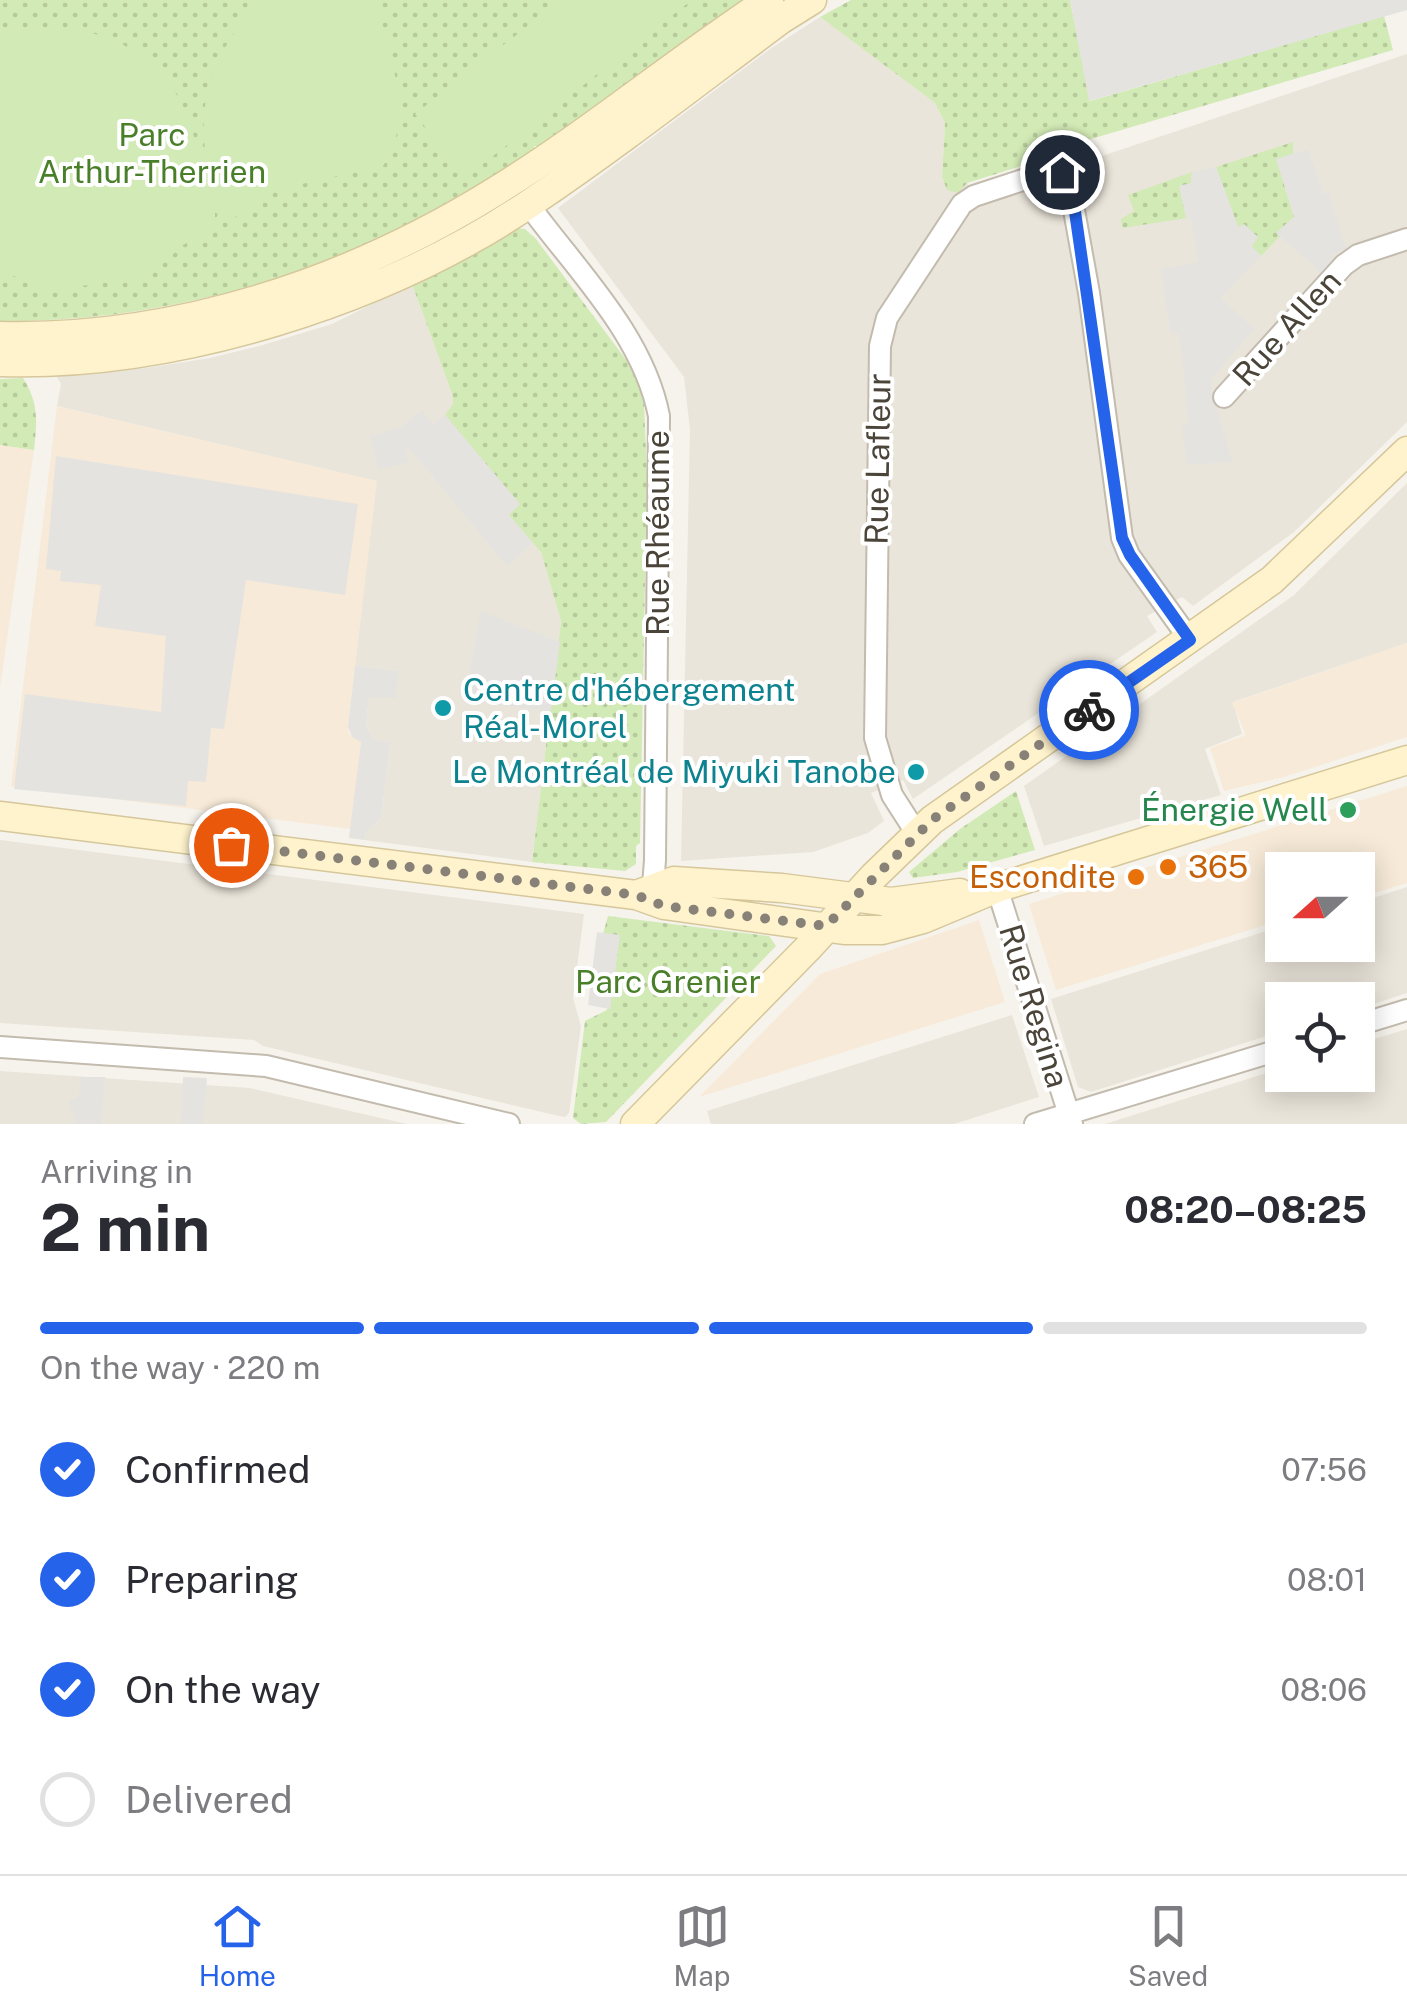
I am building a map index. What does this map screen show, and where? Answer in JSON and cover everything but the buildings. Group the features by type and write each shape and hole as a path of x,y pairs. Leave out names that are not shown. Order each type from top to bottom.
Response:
{"main road":[{"path":"7,349 220,310 268,297 360,262 498,190 769,0"},
{"path":"7,349 124,356 231,334 398,276 528,204 812,0"},
{"path":"635,1124 917,834 1280,572 1407,452"},
{"path":"0,816 647,895 869,932 894,928 998,888 1407,760"},
{"path":"647,895 674,881 782,888 891,902 998,888"}],"street":[{"name":"Rue Lafleur","path":"917,834 892,795 875,738 882,333 887,318 962,204 974,196 1047,172 1062,172 1071,184 1122,538 1190,640"},
{"name":"Rue Rhéaume","path":"528,204 634,348 653,387 659,416 647,895"},
{"name":"Rue Allen","path":"1224,398 1344,264 1358,255 1407,239"},
{"name":"Rue Regina","path":"998,888 1070,1119"},
{"path":"1375,1020 1407,1010"},
{"path":"0,1048 266,1066 509,1124"},
{"path":"1035,1124 1070,1119 1265,1054"}],"shaded area":[{"path":"1070,0 1407,0 1407,10 1089,101"},
{"path":"820,17 935,103 945,123 942,178 948,190 967,183 973,194 1072,166 1407,54 1407,422 1294,532 1193,606 1182,597 1147,616 1157,632 913,799 903,780 871,793 884,821 868,833 813,852 681,861 690,430 684,377 558,208 770,49"},
{"path":"1308,149 1324,194 1329,193 1346,249 1332,255 1331,265 1322,278 1276,233 1294,217 1276,159"},
{"path":"1216,167 1238,227 1244,224 1258,237 1252,246 1261,256 1221,298 1254,329 1213,377 1211,385 1232,462 1187,465 1182,427 1188,424 1182,355 1178,334 1170,332 1161,269 1198,262 1191,218 1186,218 1179,186 1191,183 1192,172"},
{"path":"412,284 453,404 541,552 561,621 532,862 364,840 367,831 381,818 391,743 375,740 366,727 369,696 398,671 355,666 376,481 57,406 61,384 56,375 146,368 263,345 332,324"},
{"path":"57,406 377,481 348,727 349,734 361,742 351,829 11,786"},
{"path":"422,410 433,424 445,415 520,504 509,515 533,543 507,566 409,448 409,462 378,470 370,436 401,427"},
{"path":"0,445 34,450 0,688"},
{"path":"56,456 358,504 345,595 246,580 224,729 211,728 206,782 188,781 186,806 14,789 25,694 161,712 166,636 95,626 101,585 60,581 61,571 46,569"},
{"path":"1407,483 1407,643 1233,702 1242,734 1205,749 1221,795 1044,846 1024,786 1294,595"},
{"path":"481,611 560,642 551,711 464,701"},
{"path":"1407,643 1407,737 1284,777 1224,791 1210,748 1246,735 1232,703"},
{"path":"355,666 399,671 395,698 369,697 366,727 375,740 391,742 381,818 367,831 364,840 349,838 361,742 352,737 348,727"},
{"path":"1407,786 1407,883 1375,893 1375,852 1265,852 1265,925 1056,990 1029,904"},
{"path":"0,840 584,914 573,998 581,1026 569,1113 565,1117 550,1114 263,1046 254,1040 0,1023"},
{"path":"1407,887 1407,993 1375,1003 1375,982 1265,982 1265,1036 1091,1092 1078,1087 1051,999 1265,931 1265,962 1375,962 1375,897"},
{"path":"979,920 1005,1002 699,1097 820,974"},
{"path":"597,932 620,935 610,1009 588,1005"},
{"path":"1012,1015 1039,1097 954,1124 711,1124 707,1111"},
{"path":"1407,1029 1407,1124 1105,1124 1265,1073 1265,1092 1375,1092 1375,1039"},
{"path":"0,1071 250,1088 407,1124 0,1124"},
{"path":"80,1077 105,1077 102,1124 76,1124 69,1101 79,1097"},
{"path":"183,1077 207,1078 203,1124 181,1124"}],"green space":[{"name":"Parc Arthur-Therrien","path":"0,0 742,0 540,146 534,146 535,149 475,188 348,252 281,277 143,310 0,321"},
{"path":"262,0 374,0 392,61 399,106 393,148 383,166 279,189 232,219 215,199 215,228 183,245 160,266 136,279 50,290 3,272 0,34 25,29 76,30 123,45 145,58 178,97 211,185 204,119 211,81 236,30"},
{"path":"561,0 692,0 465,178 415,114"},
{"path":"851,0 1070,0 1090,101 1384,16 1393,50 1084,141 1079,135 1062,153 967,183 958,193 947,190 942,177 945,123 935,103 820,17"},
{"path":"1293,142 1293,154 1277,160 1294,217 1277,232 1281,235 1261,256 1251,246 1257,238 1238,227 1216,167"},
{"path":"1192,172 1187,218 1122,228 1121,219 1134,211 1128,195"},
{"path":"517,228 525,229 536,239 627,361 644,405 647,475 640,843 636,846 636,864 625,871 532,862 561,621 541,552 508,515 519,504 445,415 453,404 452,394 412,284"},
{"path":"23,378 36,412 34,450 0,445 0,379"},
{"path":"1016,791 1035,850 957,872 913,878 909,872 960,829"},
{"name":"Parc Grenier","path":"608,916 769,936 776,946 606,1122 581,1124 573,1118 585,1021 607,1010 617,936 603,934"}],"way so far":[{"path":"231,845 636,895 664,906 826,926 932,820 1089,710"}],"place":[{"name":"Centre d'hébergement Réal-Morel","path":"443,708"},
{"name":"Le Montréal de Miyuki Tanobe","path":"916,772"},
{"name":"Énergie Well","path":"1348,810"},
{"name":"365","path":"1168,867"},
{"name":"Escondite","path":"1136,877"}],"route":[{"path":"1062,172 1071,184 1089,293 1122,538 1190,640 1089,710"}]}
